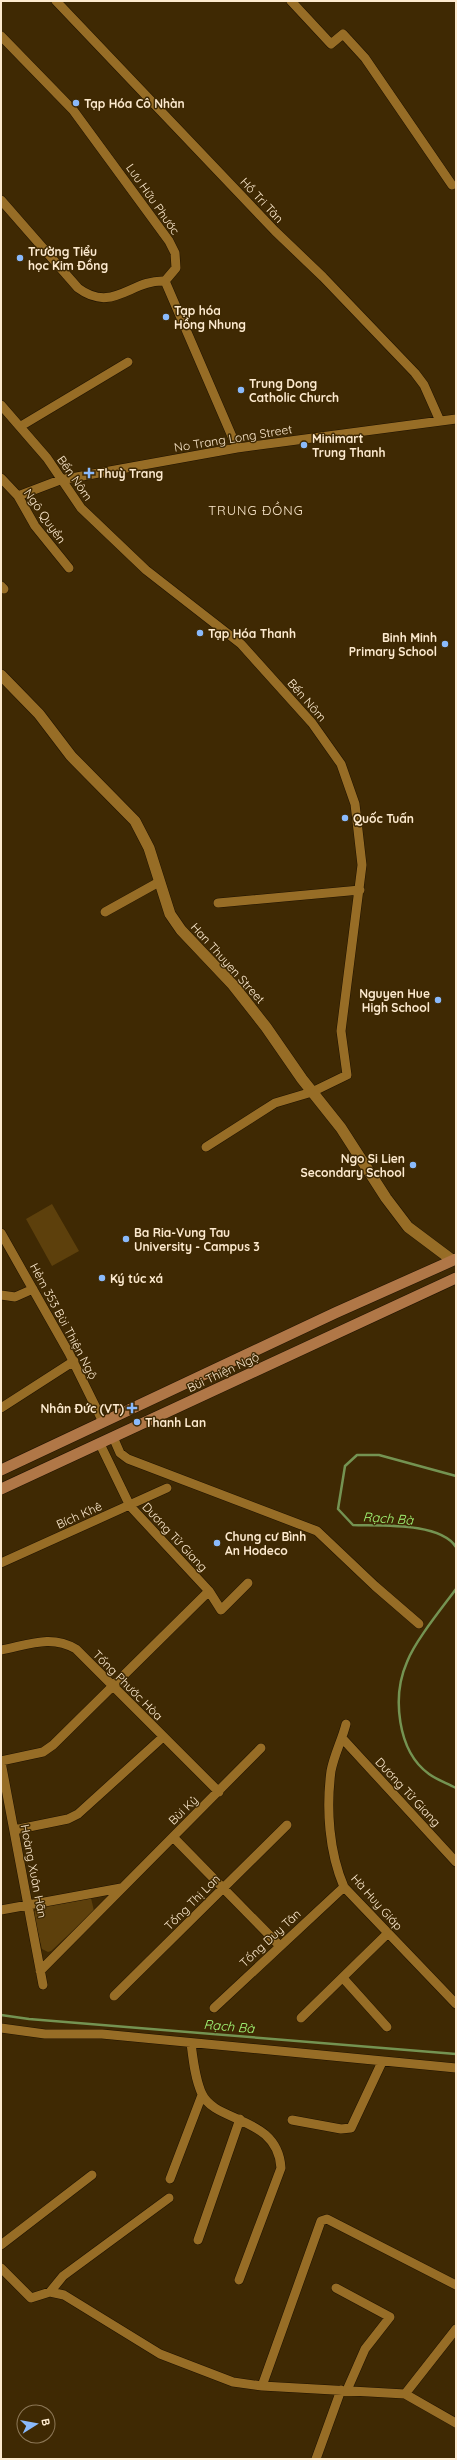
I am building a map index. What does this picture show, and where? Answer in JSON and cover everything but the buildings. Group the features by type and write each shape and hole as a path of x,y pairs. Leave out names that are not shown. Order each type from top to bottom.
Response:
{"main road":[{"name":"Bùi Thiện Ngộ","path":"1,1470 410,1279 454,1260"},
{"name":"Bùi Thiện Ngộ","path":"1,1489 456,1278"},
{"path":"410,1279 418,1296"},
{"path":"91,1429 100,1444"}],"street":[{"name":"Hồ Tri Tân","path":"56,1 275,232 323,277 415,373 424,385 440,421"},
{"path":"291,1 331,44 343,34 357,50 452,185"},
{"name":"Lưu Hữu Phước","path":"1,36 73,110 161,227 176,253 176,268 165,281"},
{"path":"1,200 78,288 89,296 109,298 155,281 165,281 236,448"},
{"path":"21,426 128,362"},
{"name":"Bến Nôm","path":"1,405 21,426 47,458 60,480 81,508 126,551 241,644 271,676 328,744 341,764 355,804 362,865 342,1031 347,1075 312,1092"},
{"name":"No Trang Long Street","path":"18,496 60,480 236,448 456,419"},
{"name":"Ngô Quyền","path":"1,478 18,496 35,526 69,568"},
{"name":"Han Thuyen Street","path":"1,675 39,714 71,756 135,821 149,848 170,914 180,930 233,985 266,1027 312,1092 341,1128 386,1198 408,1227 454,1260"},
{"path":"105,912 159,882"},
{"path":"218,902 360,890"},
{"path":"206,1147 275,1103 312,1092"},
{"name":"Hẻm 353 Bùi Thiện Ngộ","path":"1,1233 74,1361 104,1422"},
{"path":"1,1295 15,1297 33,1289"},
{"path":"1,1408 74,1361"},
{"path":"113,1437 120,1452 128,1459 256,1510 289,1519 317,1531 359,1572 419,1624"},
{"name":"Dương Tử Giang","path":"100,1444 130,1506 209,1591 221,1610 248,1583"},
{"name":"Bích Khê","path":"1,1563 167,1488"},
{"path":"1,1762 43,1752 53,1745 209,1591"},
{"name":"Tống Phước Hòa","path":"1,1650 51,1640 64,1642 76,1649 112,1687 219,1792"},
{"name":"Hà Huy Giáp","path":"346,1724 332,1771 329,1812 336,1870 344,1887 456,2004"},
{"path":"14,1830 68,1819 78,1814 163,1737"},
{"name":"Dương Tử Giang","path":"342,1738 456,1862"},
{"name":"Bùi Kỷ","path":"40,1971 261,1748"},
{"name":"Hoàng Xuân Hãn","path":"1,1762 43,1985"},
{"name":"Tống Thị Lan","path":"114,1996 287,1825"},
{"path":"173,1837 224,1887 279,1945"},
{"name":"Tống Duy Tân","path":"214,2008 279,1945 344,1887"},
{"path":"1,1910 121,1888"},
{"path":"301,2018 388,1933"},
{"path":"343,1978 387,2027"},
{"path":"1,2028 45,2034 102,2034 456,2068"},
{"path":"170,2179 202,2095 191,2043"},
{"path":"292,2120 341,2129 351,2128 382,2062"},
{"path":"202,2095 213,2106 258,2128 277,2150 281,2168 239,2280"},
{"path":"198,2240 240,2119"},
{"path":"1,2245 92,2175"},
{"path":"50,2292 63,2276 169,2198"},
{"path":"262,2386 321,2220 327,2219 456,2285"},
{"path":"1,2268 31,2298 50,2292 64,2295 174,2361 233,2382 262,2386 405,2394 456,2423"},
{"path":"316,2459 344,2390 365,2349 390,2317 336,2288"},
{"path":"405,2394 456,2329"}],"shaded area":[{"path":"52,1204 79,1251 52,1266 26,1219"},
{"path":"91,1898 94,1911 51,1951 48,1952 42,1949 33,1912 41,1907"}],"waterway":[{"name":"Rạch Bà","path":"456,1476 379,1455 357,1455 345,1466 338,1509 353,1525 393,1526 423,1529 437,1533 448,1539 456,1547"},
{"name":"Rạch Bà","path":"456,1589 416,1644 407,1662 402,1676 399,1706 400,1722 404,1737 410,1752 418,1764 432,1776 456,1788"},
{"name":"Rạch Bà","path":"1,2015 29,2019 456,2054"}],"place":[{"name":"Tạp Hóa Cô Nhàn","path":"76,103"},
{"name":"Trường Tiểu học Kim Đồng","path":"20,258"},
{"name":"Tạp hóa Hồng Nhung","path":"166,317"},
{"name":"Trung Dong Catholic Church","path":"241,390"},
{"name":"Minimart Trung Thanh","path":"304,445"},
{"name":"Thuỳ Trang","path":"89,473"},
{"name":"Tạp Hóa Thanh","path":"200,633"},
{"name":"Binh Minh Primary School","path":"445,644"},
{"name":"Quốc Tuấn","path":"345,818"},
{"name":"Nguyen Hue High School","path":"438,1000"},
{"name":"Ngo Si Lien Secondary School","path":"413,1165"},
{"name":"Ba Ria-Vung Tau University - Campus 3","path":"126,1239"},
{"name":"Ký túc xá","path":"102,1278"},
{"name":"Nhân Đức (VT)","path":"132,1408"},
{"name":"Thanh Lan","path":"137,1422"},
{"name":"Chung cư Bình An Hodeco","path":"217,1543"}],"district":[{"name":"TRUNG ĐỒNG","path":"256,510"}]}
